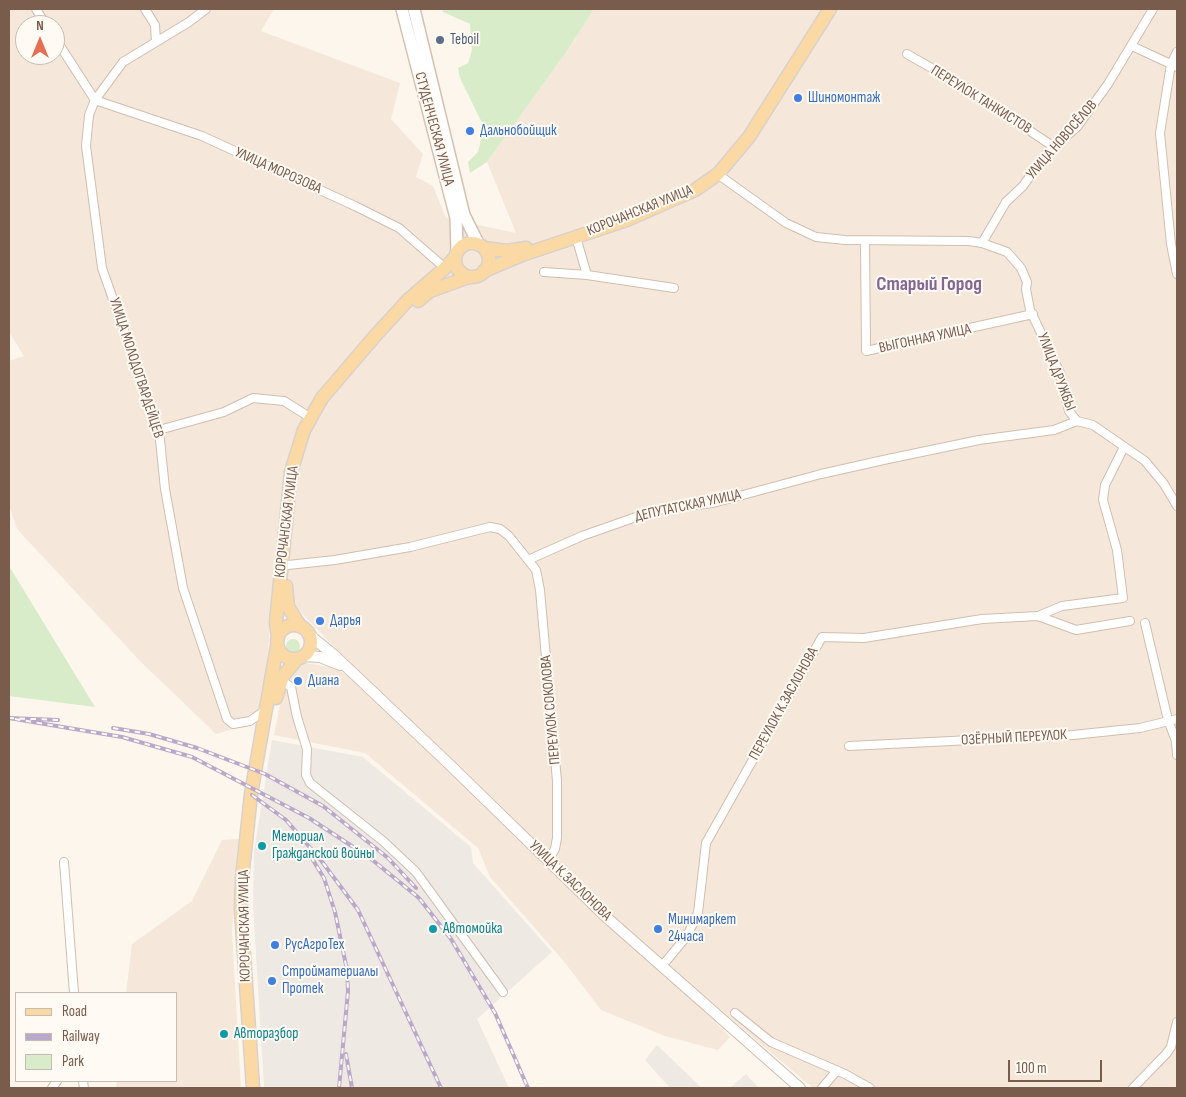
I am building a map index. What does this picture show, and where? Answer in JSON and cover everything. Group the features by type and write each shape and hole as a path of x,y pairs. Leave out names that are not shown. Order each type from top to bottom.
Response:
{"main road":[{"name":"СТУДЕНЧЕСКАЯ УЛИЦА","path":"402,9 456,218 456,254"},
{"name":"СТУДЕНЧЕСКАЯ УЛИЦА","path":"414,9 464,215 482,246"},
{"name":"КОРОЧАНСКАЯ УЛИЦА","path":"482,246 519,250 625,215 691,186 715,172 744,133 820,9"},
{"name":"КОРОЧАНСКАЯ УЛИЦА","path":"484,271 652,209 695,190 750,136 830,9"},
{"path":"469,243 482,246 489,262 484,271 475,277 469,277 456,267 456,254 469,243"},
{"name":"КОРОЧАНСКАЯ УЛИЦА","path":"253,1088 242,910 242,879 251,794 277,642 276,622 290,472 296,452 311,418 330,388 416,292 445,268 456,254"},
{"name":"КОРОЧАНСКАЯ УЛИЦА","path":"304,630 293,617 286,600 296,472 309,432 322,410 416,302 430,291 469,277"},
{"path":"287,627 304,630 310,646 300,657 284,656 277,642 287,627"},
{"name":"КОРОЧАНСКАЯ УЛИЦА","path":"258,1088 247,909 248,879 258,790 280,680 300,657"}],"street":[{"path":"145,9 156,25 156,42"},
{"name":"УЛИЦА МОЛОДОГВАРДЕЙЦЕВ","path":"206,9 123,62 96,100 89,115 86,146 102,268 159,430 165,489 183,588 227,719 233,724 250,721 267,709"},
{"name":"УЛИЦА НОВОСЁЛОВ","path":"982,243 1006,202 1023,186 1044,155 1077,127 1132,46 1153,9"},
{"path":"1132,46 1174,65"},
{"path":"1177,52 1160,133 1171,244 1177,274"},
{"path":"65,53 96,100"},
{"name":"ПЕРЕУЛОК ТАНКИСТОВ","path":"907,54 963,86 1054,147"},
{"name":"УЛИЦА МОРОЗОВА","path":"96,100 202,136 355,206 399,228 445,268"},
{"path":"715,172 786,223 816,237 865,241 982,243"},
{"path":"576,237 588,276"},
{"name":"ВЫГОННАЯ УЛИЦА","path":"865,241 866,351 1033,314"},
{"name":"УЛИЦА ДРУЖБЫ","path":"982,243 1007,252 1021,268 1027,282 1026,289 1033,314 1060,373 1069,411 1077,422 1093,425 1144,461 1164,484 1177,506"},
{"path":"544,272 674,288"},
{"path":"159,430 224,412 253,398 284,401 311,418"},
{"name":"ДЕПУТАТСКАЯ УЛИЦА","path":"528,560 590,533 656,510 713,503 879,461 979,440 1054,430 1077,422"},
{"name":"ПЕРЕУЛОК К.ЗАСЛОНОВА","path":"662,966 687,936 698,913 706,843 822,638 864,638 982,619 1038,616 1062,606 1124,598 1117,550 1103,500 1105,484 1124,447"},
{"path":"288,565 335,560 410,547 490,528 500,529 509,536 528,560"},
{"name":"ПЕРЕУЛОК СОКОЛОВА","path":"528,560 536,570 540,590 557,781 557,838 555,849 548,861"},
{"name":"ПЕРЕУЛОК К.ЗАСЛОНОВА","path":"1038,616 1076,630 1130,621"},
{"path":"1145,623 1168,720 1176,741 1177,755"},
{"name":"УЛИЦА К.ЗАСЛОНОВА","path":"304,630 449,764 605,916 662,966 744,1029 800,1088"},
{"name":"УЛИЦА К.ЗАСЛОНОВА","path":"300,657 320,657 346,667"},
{"path":"280,680 291,686 297,717 307,749 306,775 310,783 383,841 416,872 503,992"},
{"name":"ОЗЁРНЫЙ ПЕРЕУЛОК","path":"849,746 1073,735 1140,728 1177,719"},
{"path":"64,862 74,992"},
{"path":"735,1013 744,1029 845,1074 870,1088"},
{"path":"1133,1088 1166,1054 1177,1022"},
{"path":"822,1088 834,1074"}],"shaded area":[{"path":"9,9 274,9 261,31 400,83 391,119 423,154 416,177 433,186 446,218 516,233 487,162 565,54 594,9 1177,9 1177,1088 813,1088 625,929 538,848 466,774 370,684 295,606 272,605 265,684 257,722 216,734 140,661 17,529 9,505 9,361 24,356 9,332"},
{"path":"301,662 334,668 353,678 675,981 730,1037 718,1050 665,1036 601,1010 562,959 490,877 478,848 365,753 274,735 283,690"},
{"path":"272,740 363,757 471,847 473,863 552,952 477,1019 509,1088 264,1088 253,906 254,851"},
{"path":"239,839 232,932 241,1088 116,1088 117,1082 178,1082 178,992 126,992 132,944 192,901 222,840"},
{"path":"657,1045 702,1088 670,1088 645,1060"},
{"path":"746,1074 759,1088 730,1088"}],"green space":[{"path":"442,9 594,9 565,54 487,162 470,173 468,162 478,152 484,127 460,78 458,68 468,63 472,50 470,24 443,12"},
{"path":"9,566 95,707 9,696"},
{"path":"293,639 298,641 300,646 298,651 293,653 288,651 286,646 288,641"}],"railway":[{"path":"58,720 9,718 122,737 192,757 309,818 370,858 419,898 451,939 495,1013 528,1088"},
{"path":"113,728 149,734 197,748 265,774 323,806 388,858 416,888"},
{"path":"252,795 286,820 320,859 358,910 441,1088"},
{"path":"311,857 324,878 335,912 347,970 348,991 339,1088"},
{"path":"346,1054 352,1088"}],"place":[{"name":"Teboil","path":"440,40"},
{"name":"Шиномонтаж","path":"798,98"},
{"name":"Дальнобойщик","path":"470,131"},
{"name":"Дарья","path":"320,621"},
{"name":"Диана","path":"298,681"},
{"name":"Мемориал Гражданской войны","path":"262,846"},
{"name":"Автомойка","path":"433,929"},
{"name":"Минимаркет 24часа","path":"658,929"},
{"name":"РусАгроТех","path":"275,945"},
{"name":"Стройматериалы Протек","path":"272,981"},
{"name":"Авторазбор","path":"224,1034"}],"district":[{"name":"Старый Город","path":"929,285"}]}
